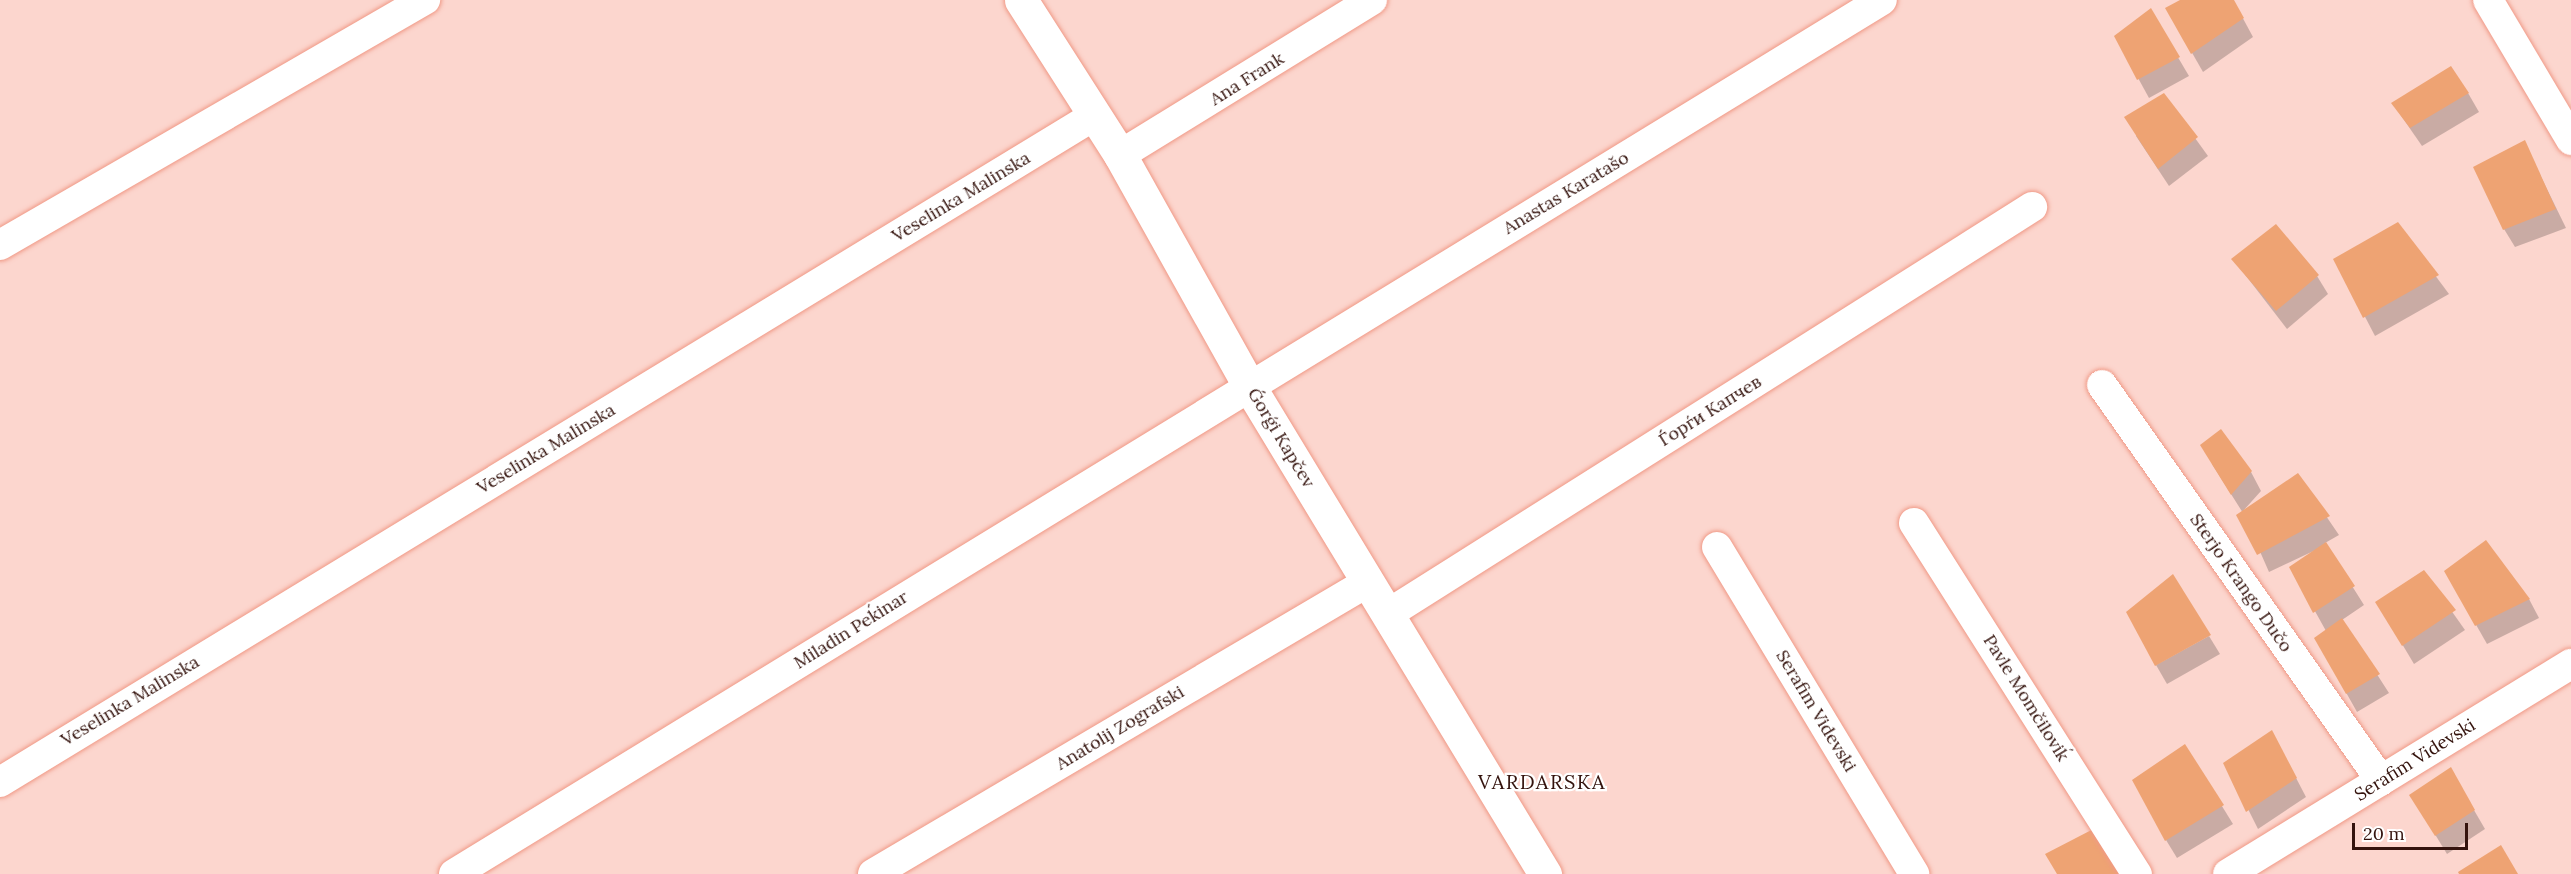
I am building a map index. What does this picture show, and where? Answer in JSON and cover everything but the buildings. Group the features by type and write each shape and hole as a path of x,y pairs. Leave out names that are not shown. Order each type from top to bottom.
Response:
{"street":[{"path":"0,245 425,0"},
{"name":"Ǵorǵi Kapčev","path":"1021,0 1092,117 1120,155 1249,386 1545,874"},
{"name":"Ana Frank","path":"1120,155 1372,0"},
{"name":"Anastas Karatašo","path":"1249,386 1882,0"},
{"path":"2488,0 2571,140"},
{"name":"Veselinka Malinska","path":"0,782 1092,117"},
{"name":"Ѓорѓи Капчев","path":"1388,614 2032,207"},
{"name":"Sterjo Krango Dučo","path":"2102,385 2381,781"},
{"name":"Miladin Peḱinar","path":"454,874 1249,386"},
{"name":"Pavle Momčiloviḱ","path":"1914,523 2137,874"},
{"name":"Serafim Videvski","path":"1717,547 1914,874"},
{"name":"Anatolij Zografski","path":"873,874 1368,582"},
{"name":"Serafim Videvski","path":"2229,874 2571,664"}],"district":[{"name":"VARDARSKA","path":"1542,781"}]}
